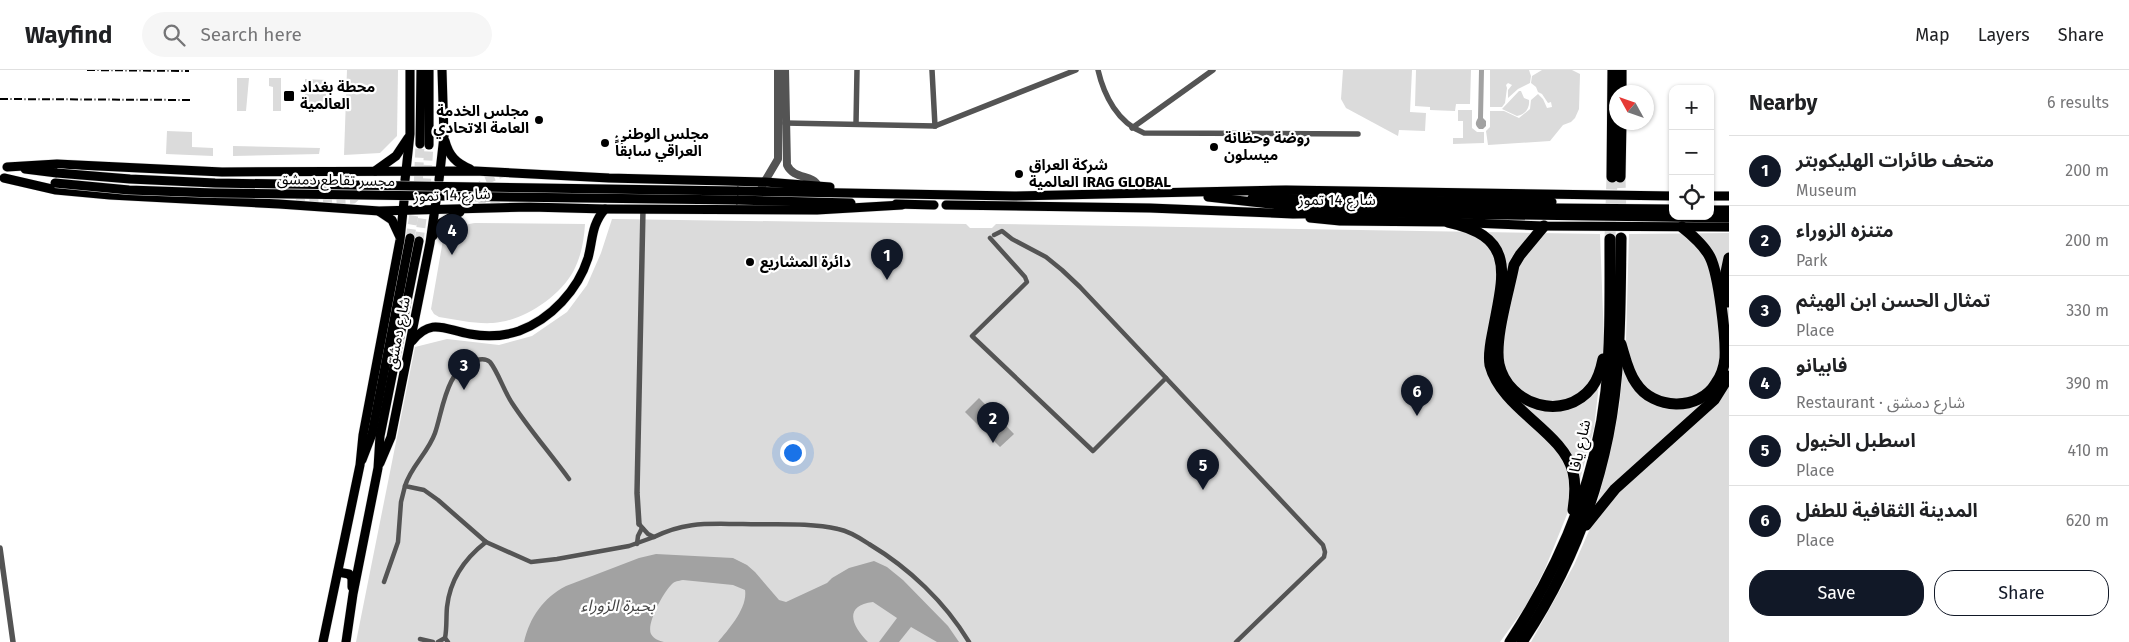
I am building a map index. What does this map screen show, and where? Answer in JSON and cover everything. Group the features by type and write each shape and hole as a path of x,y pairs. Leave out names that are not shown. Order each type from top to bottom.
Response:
{"highway":[{"path":"1613,70 1613,85"},
{"path":"1621,70 1621,85"},
{"path":"1615,130 1616,177 1620,130"},
{"path":"1448,222 1468,226 1480,232 1491,241 1498,251 1502,266 1502,282 1490,345 1490,364 1498,383 1517,406 1566,456 1573,470 1576,487 1575,534"},
{"path":"1544,226 1514,265 1498,345 1499,364 1506,381 1517,394 1531,402 1549,407 1570,404 1592,388 1614,338"},
{"path":"1614,338 1636,384 1653,399 1664,403 1685,403 1707,394 1716,385 1722,372 1725,347 1715,271 1704,247 1682,227"},
{"name":"شارع يافا","path":"1522,642 1540,616 1575,534 1594,457 1614,338 1616,239"},
{"path":"1729,258 1725,277 1729,316"},
{"path":"1575,534 1614,489 1714,400 1729,376"},
{"name":"شارع يافا","path":"1510,642 1575,534"}],"main road":[{"path":"406,176 410,134 410,70"},
{"path":"421,70 424,145 429,70"},
{"path":"439,176 444,136 442,70"},
{"path":"373,172 396,156 410,134"},
{"path":"444,136 453,159 475,171"},
{"name":"شارع 14 تموز","path":"4,167 57,164 222,172 373,172 406,176 439,176 475,171 609,178 765,182 900,194"},
{"name":"شارع 14 تموز","path":"4,167 57,173"},
{"name":"مجسر تقاطع دمشق","path":"57,173 215,183 736,195"},
{"name":"شارع 14 تموز","path":"2,178 55,183"},
{"name":"شارع 14 تموز","path":"2,178 56,190 110,195 379,211 403,211 436,206 464,210 530,207 817,210 902,204"},
{"name":"مجسر تقاطع دمشق","path":"55,183 129,190 214,193 736,195"},
{"path":"817,210 827,202 826,192 818,186"},
{"name":"شارع 14 تموز","path":"736,195 757,191 1014,196 1182,194 1286,190 1669,196"},
{"path":"1182,194 1256,198 1669,204"},
{"name":"شارع 14 تموز","path":"1182,194 1289,206 1669,209"},
{"name":"شارع 14 تموز","path":"736,195 827,202 934,205"},
{"path":"1014,196 1014,206"},
{"path":"1714,196 1729,196"},
{"name":"شارع دمشق","path":"323,642 360,465 363,435 400,240 404,200"},
{"path":"1714,204 1729,204"},
{"name":"شارع 14 تموز","path":"946,205 1150,208 1293,214 1375,213 1729,218"},
{"name":"شارع دمشق","path":"378,468 390,437 436,206"},
{"path":"410,343 418,333 428,328 441,327 470,334 501,335 519,331 542,319 563,300 578,280 588,257 594,224 605,209"},
{"path":"430,243 441,222 447,217 464,210"},
{"path":"1714,210 1729,210"},
{"path":"379,211 392,220 400,240"},
{"path":"1293,214 1331,221 1448,222 1544,226 1729,226"},
{"name":"شارع دمشق","path":"346,642 353,594 378,468 380,436 414,240 372,434 360,465"},
{"path":"338,572 347,573 350,576 353,594"}],"street":[{"path":"757,191 765,182 778,159 778,70"},
{"path":"785,70 786,154 790,170 795,174 814,181 818,186"},
{"path":"856,124 857,70"},
{"path":"932,70 935,126"},
{"path":"785,123 935,126 1076,70"},
{"path":"1098,70 1107,95 1118,114 1132,128 1144,133 1358,134"},
{"path":"1132,128 1213,70"},
{"path":"637,544 641,526 637,493 643,209"},
{"path":"1166,378 1093,451 972,336 1027,282 1026,277 992,236 1002,231 1012,239 1046,257 1080,286 1323,545 1324,557 1236,642"},
{"path":"384,582 398,542 401,502 405,486 409,476 433,438 454,377 464,366 475,360 485,359 490,362 519,413 569,479"},
{"path":"405,486 424,490 486,542 531,562 637,544 676,527 702,523 794,525 839,529 881,551 904,568 945,608 969,642"},
{"path":"641,526 654,537"},
{"path":"438,642 447,640 447,605 455,576 467,559 486,542"},
{"path":"0,548 14,642"},
{"path":"420,639 433,642"}],"shaded area":[{"path":"347,70 398,70 397,136 380,153 344,155"},
{"path":"1343,70 1412,70 1410,112 1426,113 1425,131 1399,130 1398,136 1346,108 1341,99"},
{"path":"1416,70 1471,70 1470,104 1456,104 1455,111 1430,110 1430,107 1415,106"},
{"path":"1490,70 1529,70 1531,76 1530,83 1518,89 1508,98 1508,90 1512,85 1508,83 1506,85 1505,103 1502,107 1490,107"},
{"path":"1542,70 1572,70 1580,74 1579,109 1575,118 1563,125 1550,141 1488,145 1486,131 1490,127 1490,111 1504,111 1519,118 1530,109 1531,100 1538,94 1543,99 1547,108 1552,107 1551,102 1548,103 1531,83 1532,76"},
{"path":"237,78 249,78 246,111 237,111"},
{"path":"269,78 281,78 281,111 273,111 273,87 269,86"},
{"path":"305,79 326,80 326,105 309,105 305,102"},
{"path":"1521,91 1524,98 1529,100 1529,103 1525,113 1517,116 1502,109"},
{"path":"1458,110 1472,110 1472,128 1477,132 1484,132 1484,143 1453,144 1453,138 1463,138 1463,121 1458,121"},
{"path":"167,131 192,132 192,147 213,148 213,156 166,154"},
{"path":"233,146 320,148 319,154 233,156"},
{"path":"612,219 966,224 970,228 992,228 996,224 1600,234 1604,341 1594,428 1578,487 1545,569 1526,606 1500,642 356,642 415,347 447,339 499,345 532,336 567,312 587,285 601,253"},
{"path":"475,223 585,224 582,249 573,272 566,282 549,299 528,313 516,318 493,323 439,317 431,309 443,240 457,228"},
{"path":"1729,233 1729,642 1531,642 1574,565 1592,524 1611,448 1619,408 1626,340 1629,234"}],"water":[{"path":"1479,70 1484,70 1483,118 1486,121 1486,126 1483,129 1479,129 1476,124 1478,118"},
{"path":"979,398 1014,434 1000,447 965,412"},
{"name":"بحيرة الزوراء","path":"656,554 733,558 747,565 779,600 786,602 827,583 849,568 874,561 887,567 903,580 948,626 959,642 937,642 911,627 899,642 879,642 897,618 873,602 863,604 857,608 853,618 858,630 868,642 718,642 732,625 740,611 745,597 745,590 733,585 683,580 674,582 669,588 653,616 650,629 651,634 657,640 664,642 524,642 534,616 544,602 558,591 566,586 639,558"}],"tunnel":[{"path":"410,238 418,190 420,144"},
{"path":"419,241 426,190 429,145"},
{"path":"499,205 482,200 479,190 485,180 502,173"},
{"path":"296,202 353,199 358,194 358,183 351,176 340,175"},
{"path":"1610,239 1612,177"},
{"path":"1620,177 1621,219"}],"railway":[{"path":"87,70 189,71"},
{"path":"0,99 191,100"}],"place":[{"name":"محطة بغداد العالمية","path":"289,96"},
{"name":"مجلس الخدمة العامة الاتحادي","path":"539,120"},
{"name":"مجلس الوطني العراقي سابقاً","path":"605,143"},
{"name":"روضة وحظانة ميسلون","path":"1214,147"},
{"name":"شركة العراق العالمية IRAG GLOBAL","path":"1019,174"},
{"name":"فابيانو","path":"452,255"},
{"name":"دائرة المشاريع","path":"750,262"},
{"name":"متحف طائرات الهليكوبتر","path":"887,280"},
{"name":"تمثال الحسن ابن الهيثم","path":"464,390"},
{"name":"المدينة الثقافية للطفل","path":"1417,416"},
{"name":"متنزه الزوراء","path":"993,443"},
{"name":"اسطبل الخيول","path":"1203,490"}]}
